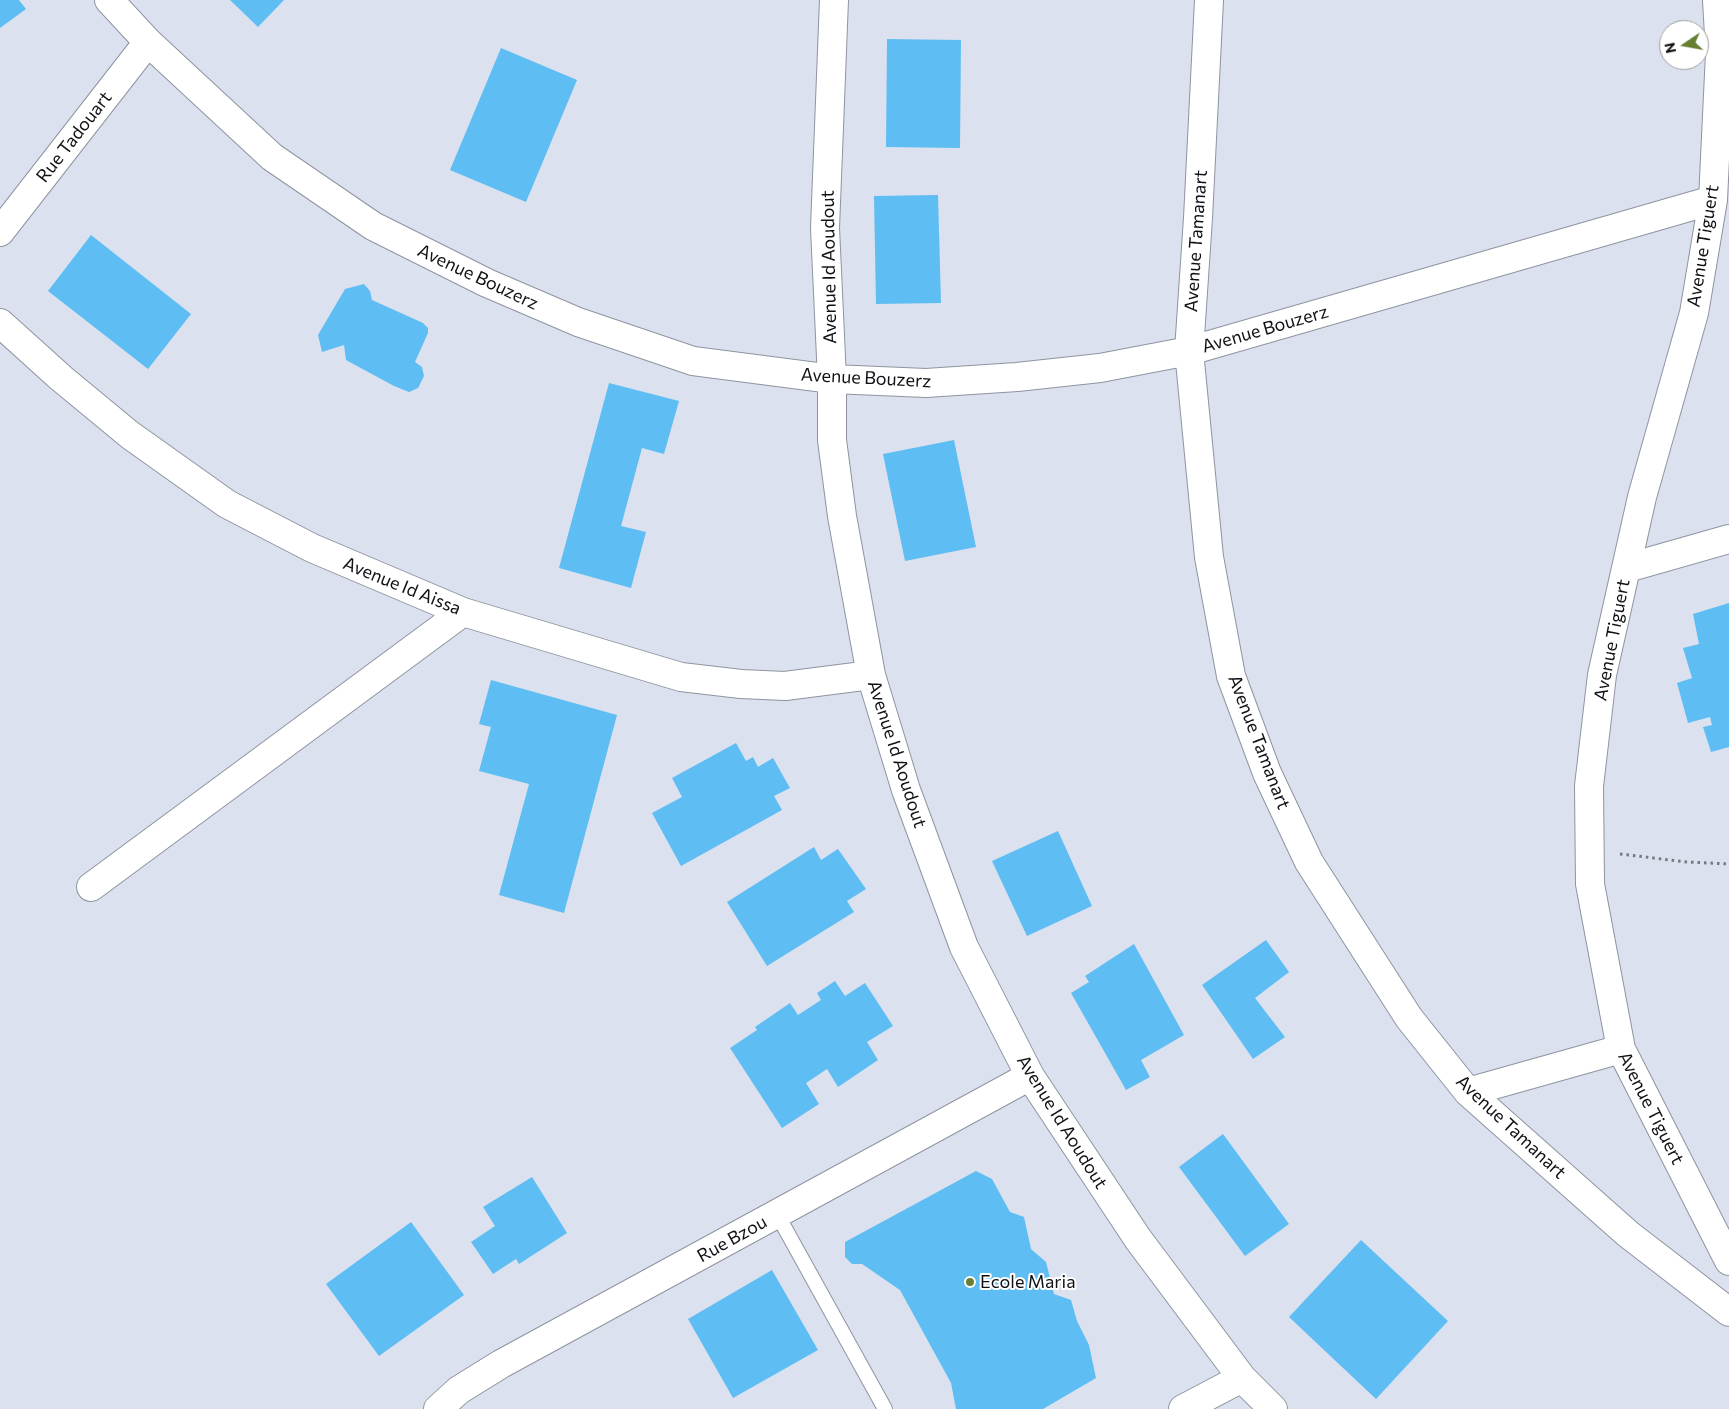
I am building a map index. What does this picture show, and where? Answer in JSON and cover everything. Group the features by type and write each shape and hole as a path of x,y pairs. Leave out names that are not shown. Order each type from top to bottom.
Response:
{"street":[{"name":"Avenue Bouzerz","path":"109,0 148,42 272,157 373,226 487,283 578,322 693,361 832,379 926,383 1016,378 1100,368 1189,351 1713,200"},
{"name":"Avenue Id Aoudout","path":"834,0 825,228 832,379 832,440 842,516 871,674 906,790 964,946 1030,1076 1138,1239 1242,1378 1273,1409"},
{"name":"Avenue Tamanart","path":"1209,0 1189,351 1209,557 1231,676 1267,773 1314,870 1409,1018 1468,1092 1628,1234 1729,1312"},
{"name":"Avenue Tiguert","path":"1717,0 1720,53 1713,200 1694,313 1642,497 1602,675 1589,786 1589,851 1590,884 1621,1049 1729,1261"},
{"name":"Rue Tadouart","path":"0,232 148,42"},
{"name":"Avenue Id Aissa","path":"0,323 61,378 130,435 228,504 312,548 463,612 681,676 741,684 785,686 871,674"},
{"path":"1626,568 1729,539"},
{"path":"91,887 463,612"},
{"path":"1468,1092 1552,1070 1621,1049"},
{"name":"Rue Bzou","path":"438,1409 459,1390 501,1364 1030,1076"},
{"path":"1183,1409 1242,1378"}],"lane":[{"path":"777,1214 886,1409"}],"path":[{"path":"1589,851 1687,862 1729,864"}],"building":[{"path":"0,0 19,0 26,9 0,28"},
{"path":"230,0 284,0 258,27"},
{"path":"887,39 961,40 960,148 886,147"},
{"path":"501,48 577,80 526,202 450,170"},
{"path":"938,195 941,303 876,304 874,196"},
{"path":"91,235 191,314 148,369 48,291"},
{"path":"364,284 370,291 372,300 423,323 428,328 428,333 415,362 422,367 424,376 418,388 409,392 346,360 344,345 322,352 318,335 345,289"},
{"path":"609,383 679,401 664,454 642,448 621,526 646,532 631,588 559,568"},
{"path":"954,440 976,547 905,561 883,454"},
{"path":"1729,603 1729,747 1711,752 1703,727 1712,725 1710,717 1688,723 1677,683 1692,678 1683,648 1699,644 1693,614"},
{"path":"491,680 617,715 564,913 499,895 529,784 479,771 491,727 479,724"},
{"path":"736,743 746,761 753,757 758,767 773,758 790,788 774,796 782,810 681,866 652,813 682,797 672,778"},
{"path":"1058,831 1092,906 1027,936 992,861"},
{"path":"814,847 821,860 838,849 866,889 847,901 854,912 767,966 727,902"},
{"path":"1266,940 1289,972 1255,998 1285,1037 1253,1059 1202,985"},
{"path":"1134,944 1184,1035 1141,1060 1150,1077 1126,1090 1071,993 1089,982 1085,976"},
{"path":"835,981 845,996 865,983 893,1026 867,1042 878,1060 838,1087 827,1069 806,1083 819,1104 782,1128 730,1048 757,1030 755,1027 790,1003 798,1015 821,1000 817,993"},
{"path":"1223,1134 1289,1224 1245,1256 1179,1167"},
{"name":"Ecole Maria","path":"976,1171 992,1179 1010,1212 1024,1217 1031,1249 1046,1262 1054,1294 1071,1300 1077,1321 1089,1345 1096,1378 1043,1409 956,1409 951,1383 900,1290 862,1264 852,1264 845,1257 845,1242"},
{"path":"532,1177 567,1233 519,1264 516,1259 493,1274 471,1242 495,1226 483,1207"},
{"path":"411,1222 464,1295 379,1356 326,1284"},
{"path":"1361,1240 1448,1321 1376,1399 1289,1317"},
{"path":"772,1270 818,1350 733,1398 688,1319"}],"place":[{"name":"Ecole Maria","path":"970,1282"}]}
